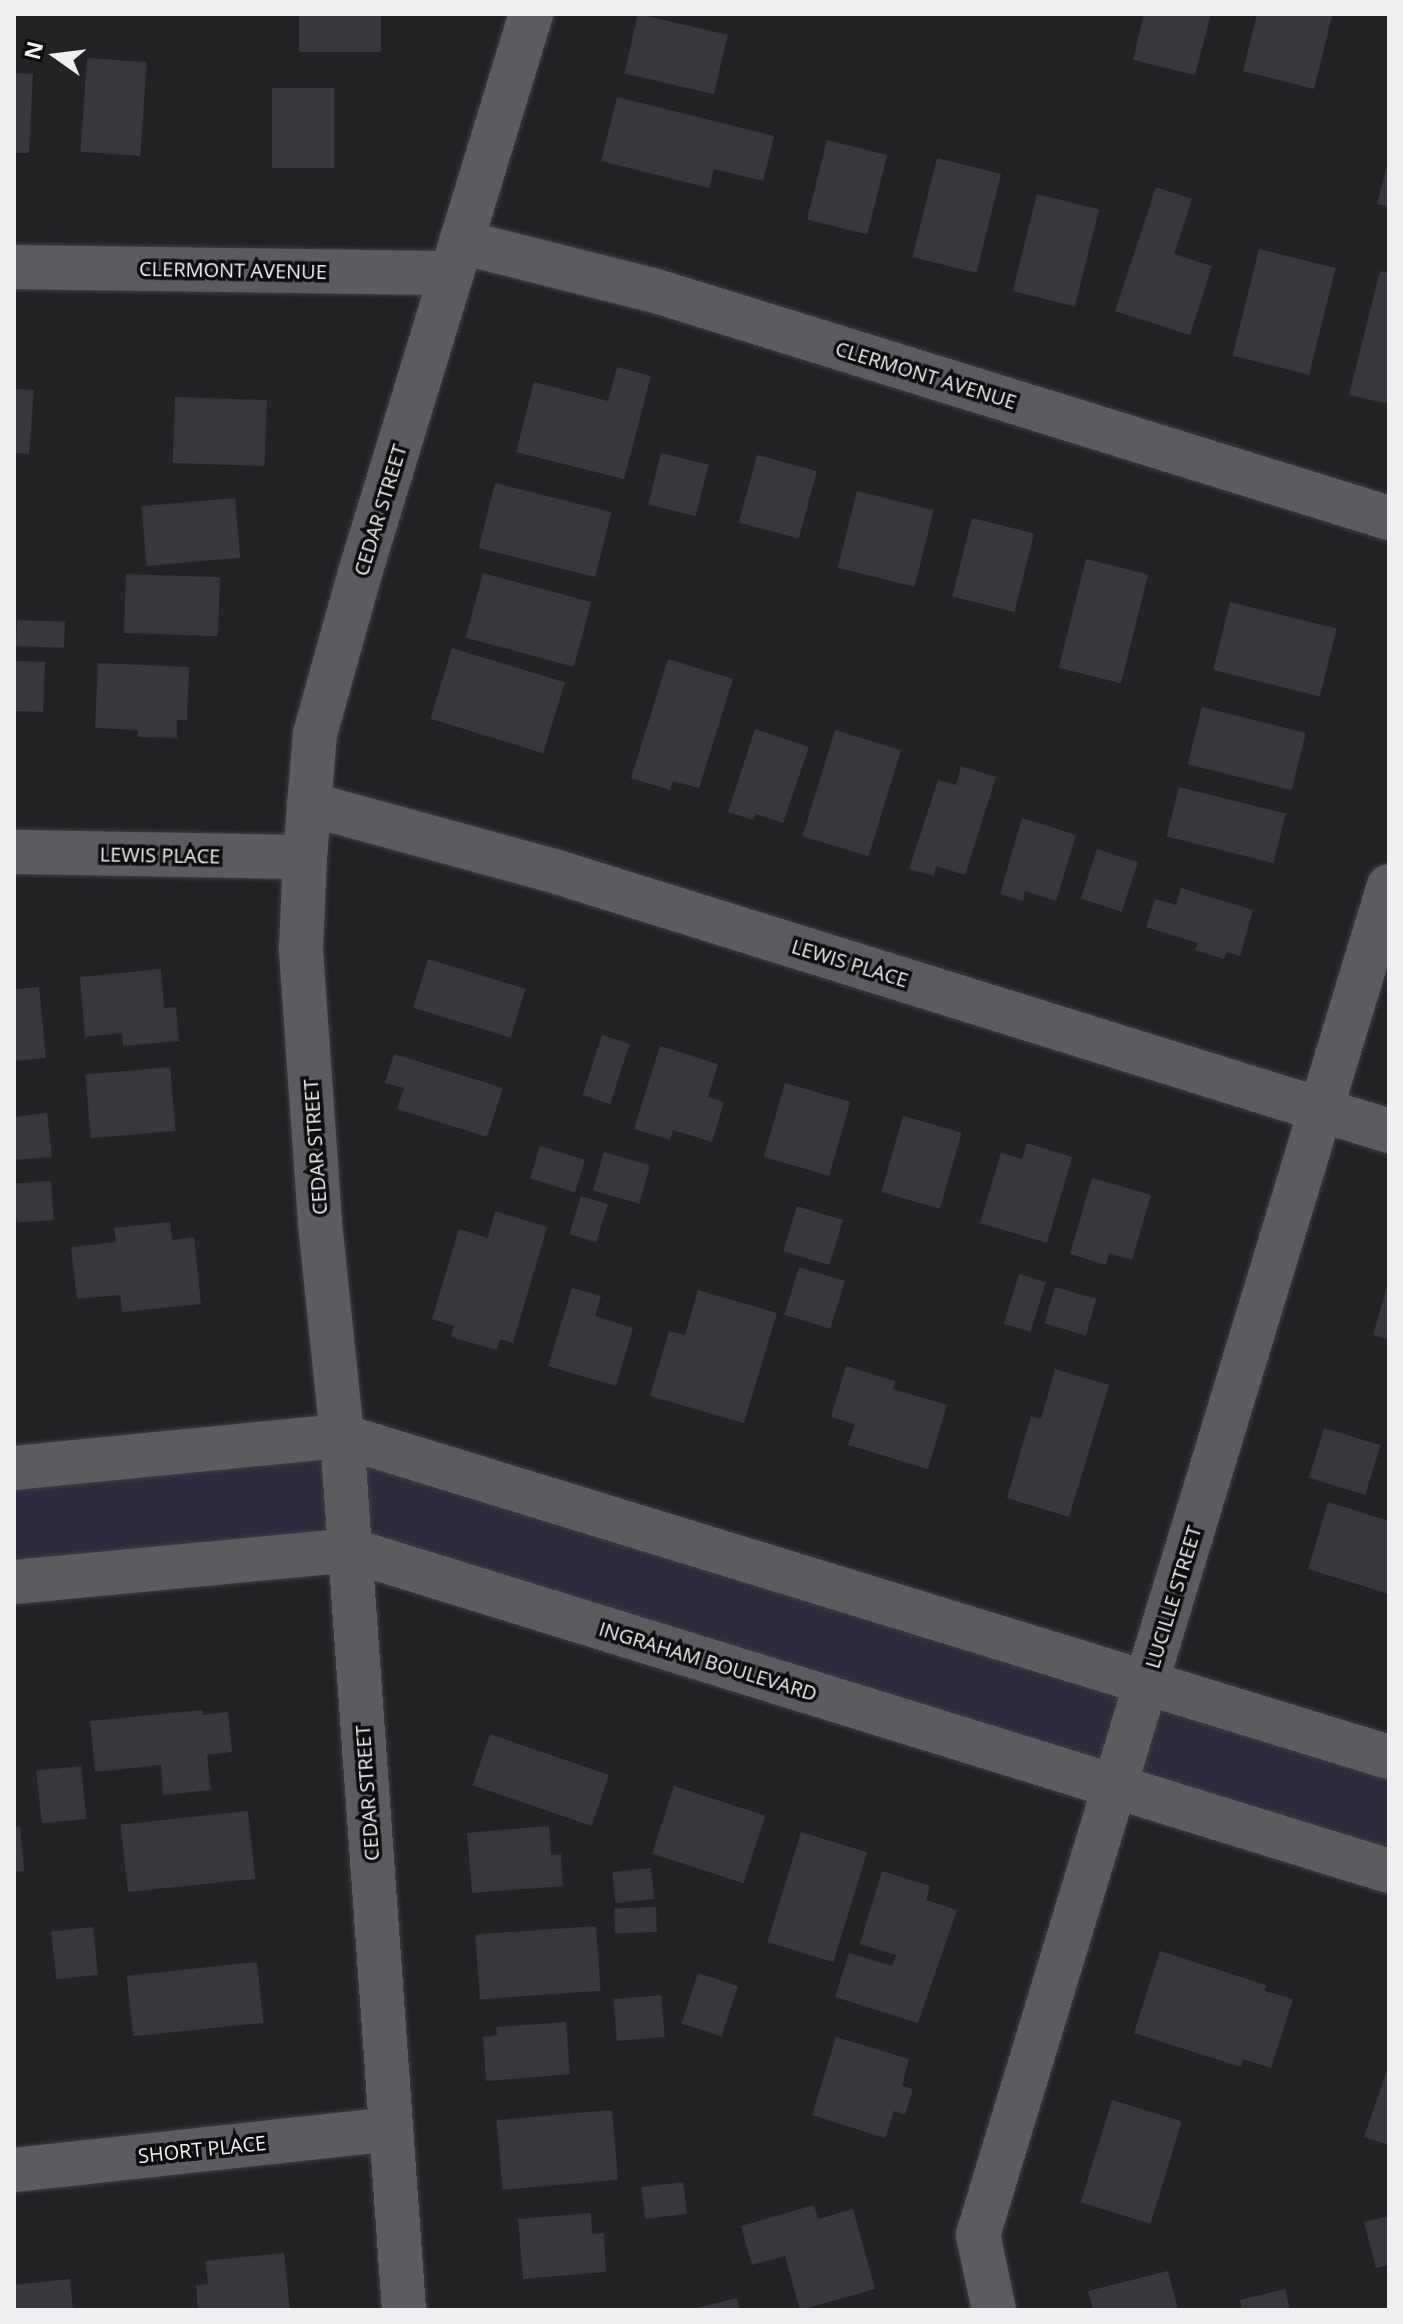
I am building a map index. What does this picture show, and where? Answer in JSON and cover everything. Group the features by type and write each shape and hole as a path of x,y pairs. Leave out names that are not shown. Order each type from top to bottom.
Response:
{"street":[{"name":"CEDAR STREET","path":"404,2310 342,1436 320,1222 301,948 305,857 315,734 531,14"},
{"name":"CLERMONT AVENUE","path":"14,267 456,258 656,291 1389,518"},
{"name":"LEWIS PLACE","path":"309,804 557,872 1389,1131"},
{"name":"LEWIS PLACE","path":"14,852 305,857"},
{"name":"LUCILLE STREET","path":"994,2310 978,2235 1389,886"},
{"path":"14,1468 342,1436 1389,1757"},
{"name":"INGRAHAM BOULEVARD","path":"14,1582 350,1550 1389,1871"},
{"name":"SHORT PLACE","path":"14,2170 390,2129"}],"shaded area":[{"path":"342,1436 1389,1757 1389,1871 350,1550 14,1582 14,1468"}],"building":[{"path":"299,14 381,14 381,52 299,52"},
{"path":"638,14 728,35 714,94 624,73"},
{"path":"1144,14 1211,14 1195,75 1133,60"},
{"path":"1257,14 1332,16 1314,89 1243,71"},
{"path":"87,58 147,62 140,156 80,152"},
{"path":"14,73 33,74 29,153 14,153"},
{"path":"272,88 334,88 334,168 272,168"},
{"path":"617,97 774,136 763,181 714,169 709,188 601,161"},
{"path":"827,140 887,155 867,235 807,220"},
{"path":"937,158 1001,174 976,273 912,257"},
{"path":"1389,158 1389,207 1377,204"},
{"path":"1156,187 1192,199 1174,254 1212,266 1190,335 1115,311"},
{"path":"1037,194 1099,209 1075,307 1013,291"},
{"path":"1259,249 1336,268 1309,375 1232,356"},
{"path":"1380,271 1389,273 1389,404 1349,395"},
{"path":"617,367 651,376 624,479 516,452 534,382 608,401"},
{"path":"14,389 34,390 29,454 14,453"},
{"path":"175,397 267,400 265,466 173,463"},
{"path":"661,453 709,465 696,516 648,504"},
{"path":"757,455 817,471 799,539 739,523"},
{"path":"495,483 611,512 595,577 479,548"},
{"path":"857,491 934,510 915,587 838,568"},
{"path":"235,498 240,558 147,566 141,506"},
{"path":"972,518 1034,533 1015,612 952,597"},
{"path":"1086,559 1148,574 1121,683 1059,668"},
{"path":"483,573 591,602 574,667 466,638"},
{"path":"126,574 220,577 218,636 124,633"},
{"path":"1230,602 1337,629 1320,697 1213,670"},
{"path":"17,620 65,622 64,648 16,646"},
{"path":"452,648 565,682 543,753 430,719"},
{"path":"668,659 733,679 699,788 673,781 670,790 631,778"},
{"path":"14,661 45,662 43,712 14,711"},
{"path":"98,663 189,667 187,720 177,720 177,738 138,737 138,730 95,728"},
{"path":"1202,707 1306,733 1292,790 1188,764"},
{"path":"755,729 809,747 783,823 756,814 753,820 728,812"},
{"path":"835,730 901,750 869,856 803,836"},
{"path":"961,766 996,777 965,875 936,866 934,876 909,869 938,780 956,785"},
{"path":"1179,787 1286,814 1273,863 1167,836"},
{"path":"1022,818 1076,835 1056,901 1025,891 1023,901 1000,894"},
{"path":"1097,849 1138,862 1122,912 1081,898"},
{"path":"1181,888 1253,910 1240,956 1227,952 1224,959 1195,950 1198,943 1146,927 1155,899 1176,905"},
{"path":"428,959 526,989 511,1038 413,1008"},
{"path":"161,969 164,1008 176,1007 179,1041 123,1046 122,1033 85,1037 80,977"},
{"path":"39,987 46,1058 14,1061 14,989"},
{"path":"602,1035 630,1044 610,1104 583,1095"},
{"path":"660,1046 718,1064 708,1097 724,1102 712,1142 673,1130 670,1140 634,1129"},
{"path":"394,1054 503,1088 487,1137 397,1109 404,1088 385,1083"},
{"path":"170,1067 176,1131 91,1138 85,1074"},
{"path":"785,1083 850,1102 829,1176 764,1157"},
{"path":"47,1113 52,1157 14,1160 14,1117"},
{"path":"903,1116 962,1133 940,1209 881,1192"},
{"path":"1027,1143 1072,1157 1047,1243 980,1223 1001,1153 1022,1159"},
{"path":"540,1146 585,1160 575,1192 530,1179"},
{"path":"604,1152 650,1165 639,1204 593,1190"},
{"path":"1092,1178 1151,1195 1132,1260 1109,1253 1106,1265 1070,1254"},
{"path":"51,1181 54,1220 17,1222 14,1184"},
{"path":"581,1196 608,1204 596,1242 569,1234"},
{"path":"797,1206 843,1220 829,1265 783,1251"},
{"path":"495,1211 547,1227 513,1343 500,1339 497,1350 451,1337 454,1326 432,1319 459,1229 488,1238"},
{"path":"170,1222 172,1240 194,1237 201,1304 122,1312 120,1295 77,1299 71,1247 116,1242 114,1228"},
{"path":"799,1267 845,1281 830,1329 784,1315"},
{"path":"1019,1274 1046,1282 1031,1332 1004,1324"},
{"path":"1389,1282 1389,1340 1373,1335"},
{"path":"1055,1287 1096,1299 1086,1335 1045,1324"},
{"path":"572,1288 601,1296 595,1316 633,1328 616,1386 548,1366"},
{"path":"698,1290 777,1313 744,1423 650,1396 669,1331 685,1335"},
{"path":"846,1366 895,1381 893,1389 947,1405 928,1469 848,1445 855,1424 831,1417"},
{"path":"1055,1369 1109,1385 1069,1517 1007,1498 1031,1416 1041,1419"},
{"path":"1324,1428 1380,1445 1365,1495 1309,1478"},
{"path":"1328,1502 1389,1521 1389,1594 1308,1569"},
{"path":"203,1710 203,1715 228,1712 232,1752 207,1755 211,1790 163,1795 161,1765 95,1772 90,1721"},
{"path":"490,1734 609,1775 592,1826 472,1785"},
{"path":"81,1766 87,1819 42,1823 36,1771"},
{"path":"674,1786 765,1816 743,1883 652,1854"},
{"path":"248,1811 255,1879 128,1892 121,1824"},
{"path":"20,1826 24,1871 14,1872 14,1827"},
{"path":"549,1826 551,1855 561,1854 563,1886 472,1893 467,1833"},
{"path":"801,1832 867,1852 833,1962 767,1942"},
{"path":"651,1868 654,1899 615,1903 612,1872"},
{"path":"882,1871 930,1886 926,1900 957,1910 918,2023 835,1997 849,1953 892,1966 896,1955 860,1944"},
{"path":"656,1907 657,1932 615,1933 614,1908"},
{"path":"596,1926 601,1991 480,1999 475,1934"},
{"path":"93,1927 98,1975 56,1979 51,1931"},
{"path":"1160,1951 1266,1985 1265,1991 1293,1999 1271,2068 1243,2059 1241,2067 1134,2033"},
{"path":"257,1962 263,2023 133,2036 127,1976"},
{"path":"698,1973 738,1986 722,2036 682,2023"},
{"path":"661,1995 665,2037 617,2041 613,1999"},
{"path":"566,2022 570,2074 486,2081 483,2037 497,2035 496,2027"},
{"path":"836,2037 909,2059 902,2086 913,2089 905,2115 894,2111 885,2138 812,2115"},
{"path":"1389,2064 1389,2145 1364,2137"},
{"path":"1112,2100 1182,2121 1151,2224 1081,2202"},
{"path":"612,2110 618,2180 503,2190 496,2120"},
{"path":"683,2182 687,2214 645,2219 641,2187"},
{"path":"814,2205 818,2219 853,2209 875,2289 800,2310 785,2256 752,2265 741,2226"},
{"path":"591,2213 592,2234 604,2233 606,2272 523,2279 518,2219"},
{"path":"1389,2216 1389,2265 1376,2268 1364,2222"},
{"path":"284,2253 290,2310 198,2310 196,2285 208,2284 205,2261"},
{"path":"1168,2271 1178,2310 1093,2310 1088,2291"},
{"path":"70,2279 73,2310 14,2310 14,2285"},
{"path":"1285,2289 1290,2310 1242,2310 1240,2300"},
{"path":"737,2298 740,2310 693,2310 693,2309"}]}
